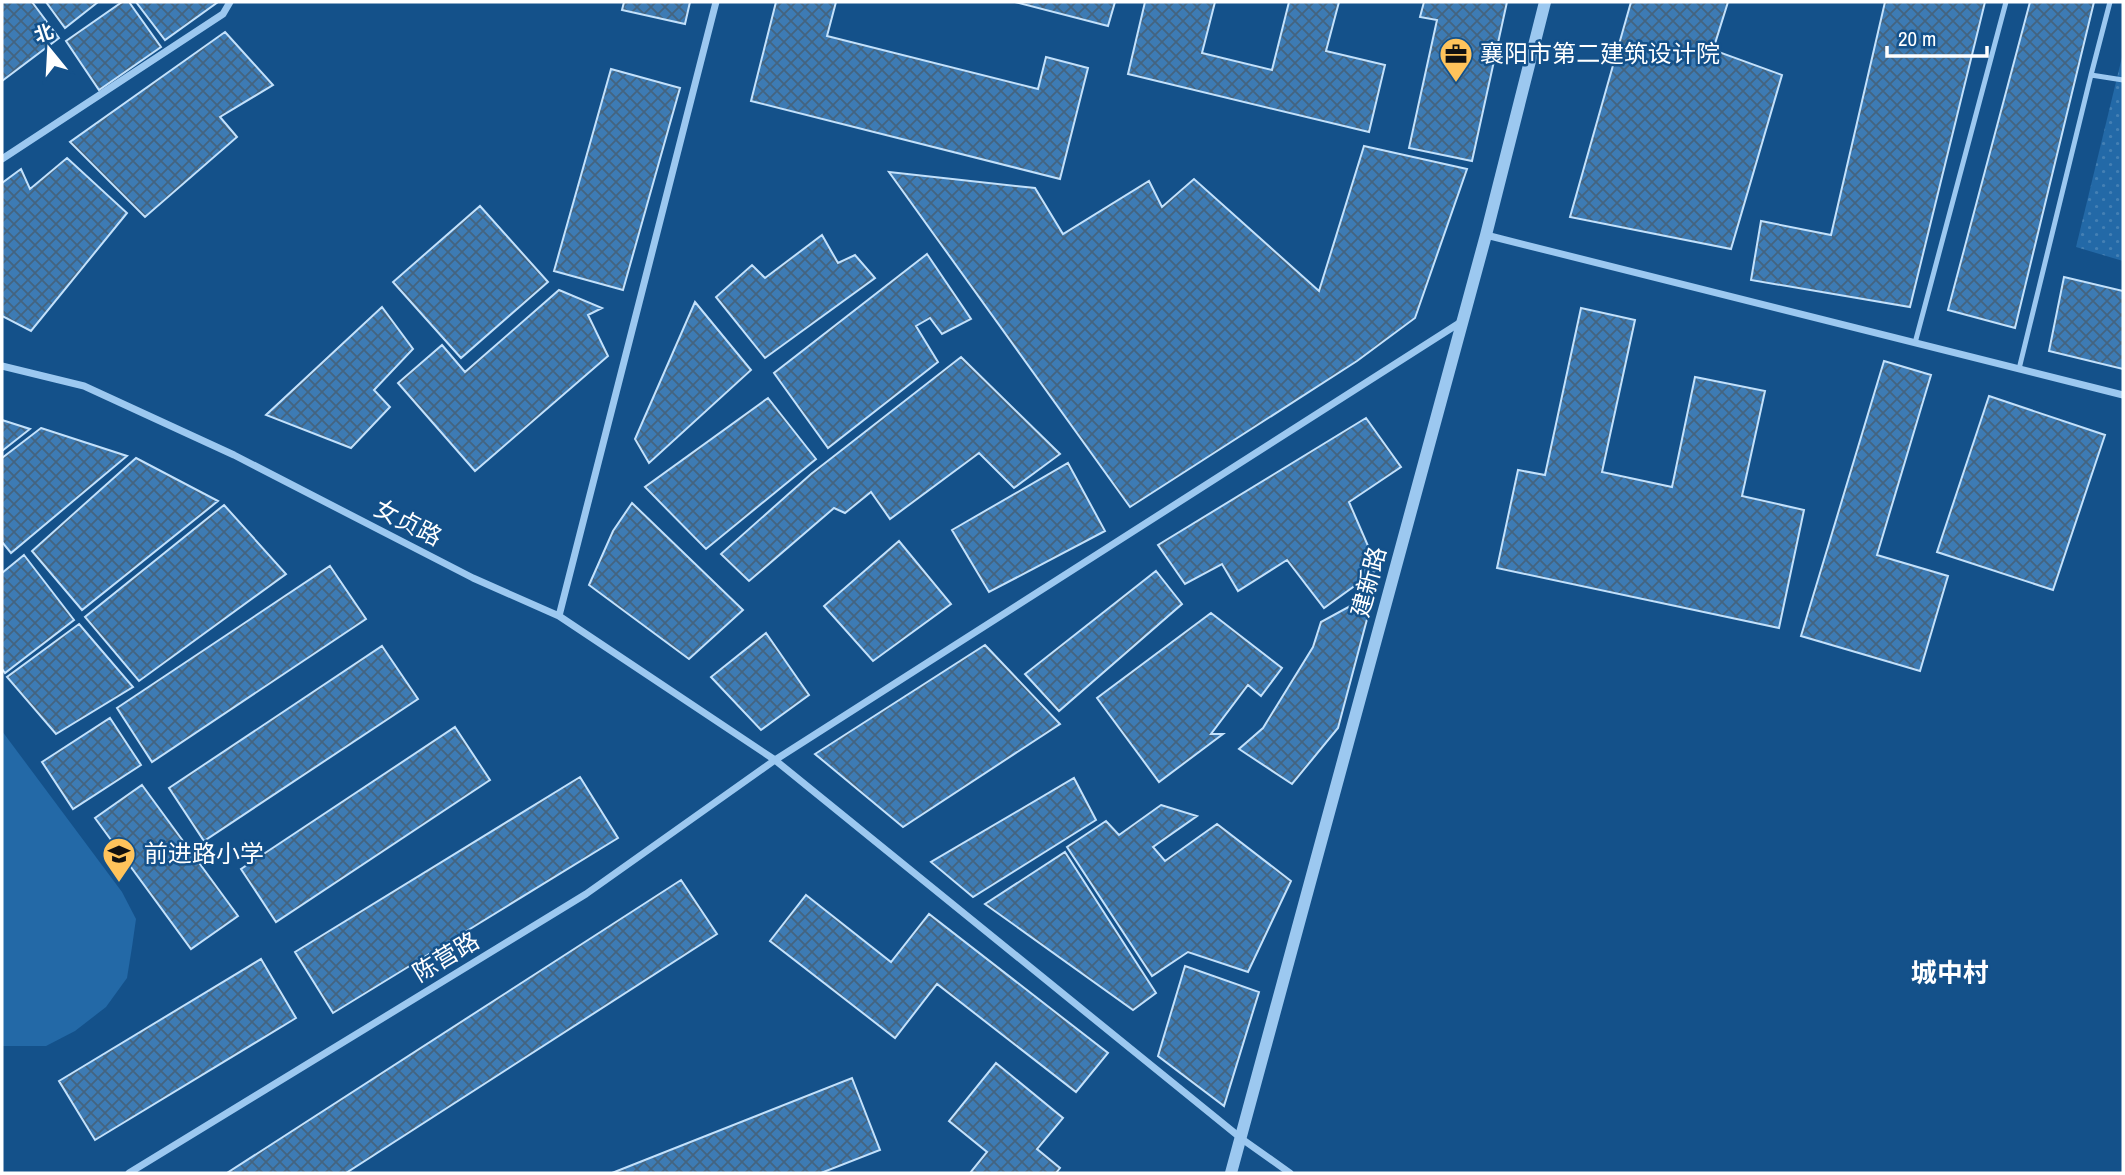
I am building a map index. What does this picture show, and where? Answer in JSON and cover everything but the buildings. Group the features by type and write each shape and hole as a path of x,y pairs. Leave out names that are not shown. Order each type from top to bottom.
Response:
{"street":[{"path":"2,159 223,14 230,2"},
{"path":"559,616 716,2"},
{"name":"建新路","path":"1231,1173 1486,235 1545,2"},
{"path":"1486,235 2123,395"},
{"name":"陈营路","path":"129,1173 586,894 775,760 1461,322"},
{"name":"女贞路","path":"2,366 84,386 234,456 473,578 559,616 775,760 1242,1139 1290,1173"}],"lane":[{"path":"1915,343 2006,2"},
{"path":"2019,369 2110,2"},
{"path":"2091,75 2123,80"}],"shaded area":[{"path":"2123,53 2123,261 2076,247"},
{"path":"2,731 122,892 136,919 127,978 106,1007 75,1031 46,1046 2,1046"}],"place":[{"name":"襄阳市第二建筑设计院","path":"1456,84"},
{"name":"前进路小学","path":"119,884"}],"district":[{"name":"城中村","path":"1950,973"}]}
